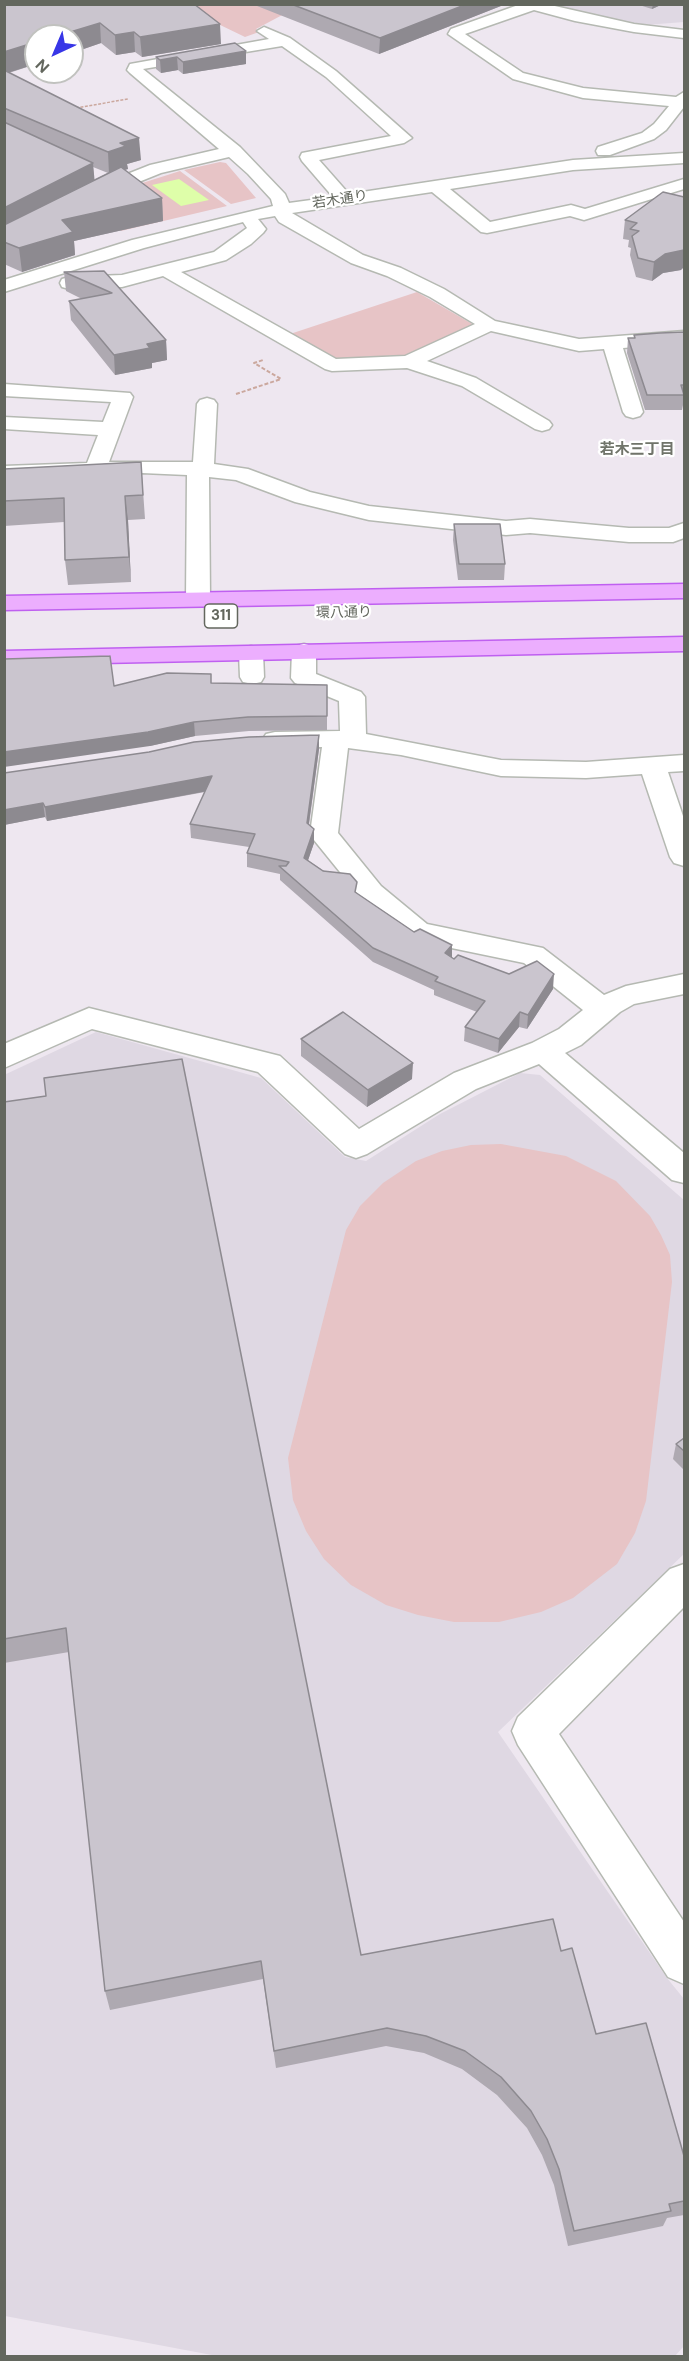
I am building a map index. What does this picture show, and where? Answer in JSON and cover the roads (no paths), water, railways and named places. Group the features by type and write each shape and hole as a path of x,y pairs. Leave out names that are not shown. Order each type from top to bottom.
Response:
{"main road":[{"path":"435,622 684,593"},
{"path":"4,658 304,651 435,622 599,601 684,593"},
{"path":"4,603 198,599 435,622 684,642"},
{"path":"599,601 684,605"},
{"name":"環八通り","path":"4,640 435,622 684,605"},
{"name":"環八通り","path":"4,620 435,622 684,630"},
{"path":"435,622 575,639 684,642"},
{"path":"575,639 684,630"}],"street":[{"path":"682,99 583,93 550,86 518,76 455,34 530,5 575,17 684,34"},
{"path":"263,31 285,41 330,74 404,138 308,157 345,200"},
{"path":"285,41 135,67 135,70 234,151 279,198 285,218 357,259 394,272 437,293 489,325 579,345 684,337"},
{"path":"573,165 581,159 648,136 660,127 682,99"},
{"path":"74,204 105,181 234,151"},
{"name":"若木通り","path":"4,286 138,244 247,216 573,165 684,158"},
{"path":"597,163 666,190"},
{"path":"434,185 487,228 571,210 584,215 684,184"},
{"path":"33,276 65,283 122,281 167,271 220,256 245,240 257,228 247,216"},
{"path":"167,271 332,365 409,362 469,382 542,425"},
{"path":"409,362 489,325"},
{"path":"612,343 633,412"},
{"path":"4,390 123,397 95,470"},
{"path":"198,599 201,469 207,404"},
{"path":"4,423 110,429"},
{"path":"4,473 142,467 201,469 240,474 303,497 380,514 506,528 530,526 628,535 673,535 684,530"},
{"path":"304,651 304,678 352,697 324,834 371,892 418,932 533,955 603,1010"},
{"path":"251,652 252,677"},
{"path":"249,741 344,740 401,747 501,768 586,770 684,763"},
{"path":"652,764 684,857"},
{"path":"4,1057 89,1018 269,1064 356,1146 465,1081 543,1051 570,1037 603,1010 626,996 684,984"},
{"path":"543,1051 684,1171"},
{"path":"684,1581 533,1731 684,1960"}],"district":[{"name":"若木三丁目","path":"637,450"}]}
